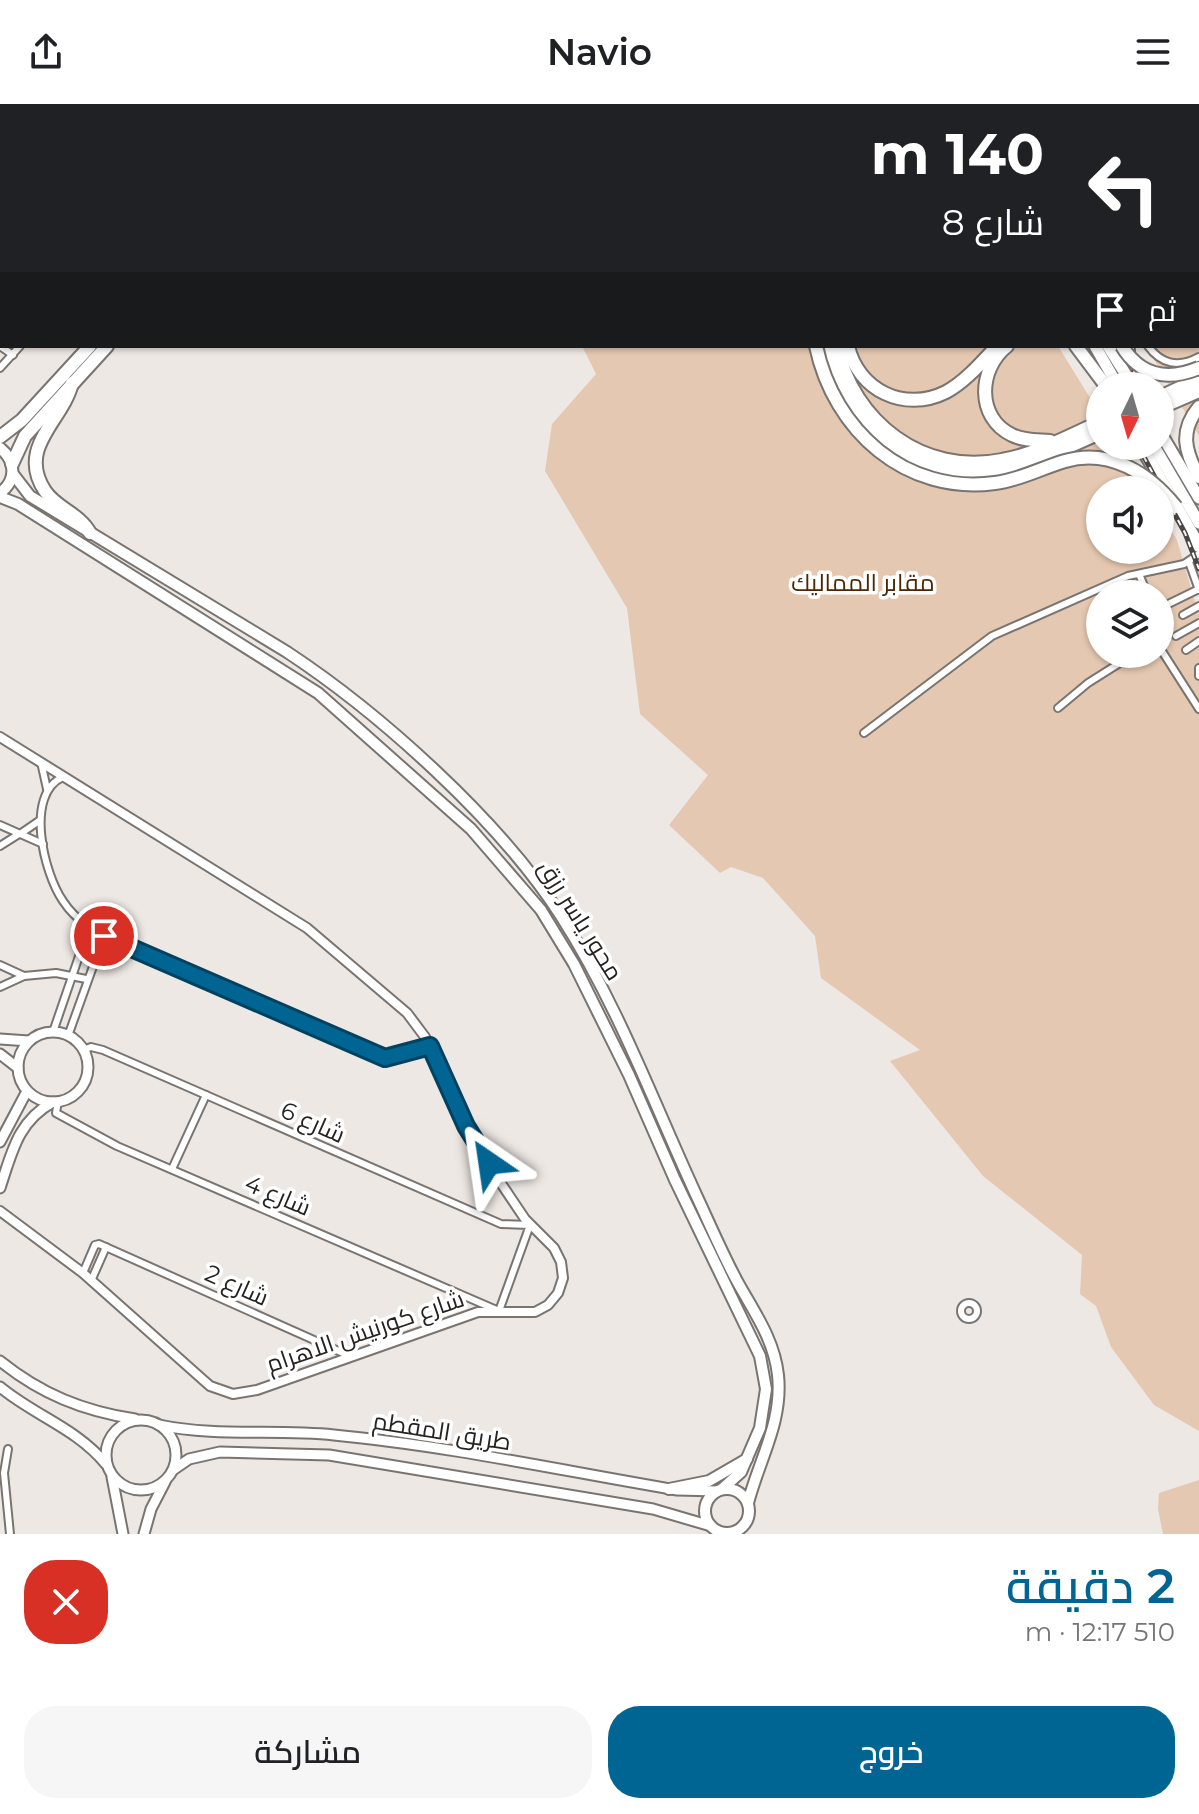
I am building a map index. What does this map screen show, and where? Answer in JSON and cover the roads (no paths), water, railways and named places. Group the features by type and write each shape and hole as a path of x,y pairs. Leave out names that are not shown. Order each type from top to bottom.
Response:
{"highway":[{"path":"0,437 22,420 88,348"},
{"path":"12,469 25,436 105,348"},
{"path":"817,348 826,383 850,424 874,448 911,471 946,482 983,484 1018,478 1074,459 1098,458 1139,472 1176,507"},
{"path":"828,348 835,377 853,410 880,439 915,461 956,472 984,473 1014,468 1086,439"},
{"path":"838,348 845,375 862,405 891,435 919,452 957,462 985,463 1010,459 1086,428"},
{"path":"849,348 854,365 873,387 909,400 948,391 995,348"},
{"path":"1005,348 996,357 986,379 990,413 1013,436 1057,441"},
{"path":"1078,348 1096,372"},
{"path":"1096,348 1110,372"},
{"path":"1109,348 1124,372"},
{"path":"1124,348 1141,368 1160,376 1181,375 1199,368"},
{"path":"1190,391 1199,379"},
{"path":"72,383 62,409 40,438 36,462 46,492 80,519 90,533"},
{"path":"1199,407 1188,423 1185,443 1199,477"},
{"path":"1174,456 1199,498"},
{"path":"1149,460 1199,546"},
{"path":"1162,460 1199,523"}],"main road":[{"name":"محور ياسر رزق","path":"0,448 25,491 287,652 326,680 399,740 480,817 547,895 575,938 642,1068 723,1253 774,1351 779,1383 777,1414 748,1503"},
{"path":"0,495 12,469"},
{"name":"محور ياسر رزق","path":"0,495 318,693 471,829 528,893 574,964 756,1345 763,1367 765,1401 749,1457 741,1472 720,1490"},
{"path":"0,1039 29,1041 53,1032 68,1036 83,1050 88,1063 84,1082 71,1097 32,1115 21,1128 0,1188"},
{"path":"18,1068 22,1050 29,1041"},
{"path":"0,1054 18,1068 27,1091 37,1098 56,1102"},
{"path":"0,1142 27,1091"},
{"path":"0,1361 24,1381 57,1399 159,1425 167,1431 176,1450 173,1470 151,1509 144,1534"},
{"path":"0,1387 25,1406 80,1436 109,1469 133,1490 151,1489 166,1480"},
{"path":"123,1534 109,1469 107,1444 112,1435 139,1420"},
{"name":"طريق المقطم","path":"159,1425 200,1431 273,1430 367,1439 669,1489 720,1490"},
{"name":"طريق المقطم","path":"173,1470 189,1459 220,1452 329,1455 665,1511 715,1529"},
{"path":"669,1489 709,1481 749,1457"},
{"path":"744,1534 746,1521 748,1503 740,1493 720,1490 705,1507 715,1529 732,1532 746,1521"}],"street":[{"path":"3,348 13,355"},
{"path":"0,368 18,348"},
{"path":"1151,348 1169,362 1186,363 1199,357"},
{"path":"864,733 992,636 1139,574 1189,562 1199,554"},
{"path":"1174,602 1199,590 1189,562"},
{"path":"1139,574 1142,580"},
{"path":"1183,615 1199,606"},
{"path":"1176,636 1199,623"},
{"path":"1186,650 1199,641"},
{"path":"1058,708 1112,668"},
{"path":"1173,668 1198,705"},
{"path":"1199,668 1199,676"},
{"name":"شارع كورنيش الاهرام","path":"0,737 319,937 407,1013 430,1046 471,1136 530,1225 558,1255 562,1270 561,1285 548,1305 535,1312 478,1312 249,1393 225,1392 204,1381 83,1273 0,1211"},
{"path":"41,762 47,793"},
{"path":"64,777 52,784 39,821 51,877 62,900 89,927 385,1058 430,1046"},
{"path":"0,846 39,821"},
{"path":"0,846 0,827 43,844"},
{"path":"53,1032 70,975 89,927"},
{"path":"68,1036 104,936"},
{"path":"0,965 24,976"},
{"path":"0,987 24,976 70,975 86,979"},
{"name":"شارع 6","path":"83,1050 97,1048 501,1224 530,1225"},
{"path":"172,1169 206,1095"},
{"name":"شارع 4","path":"56,1102 56,1113 117,1146 499,1311"},
{"path":"499,1311 530,1225"},
{"path":"83,1273 95,1245 106,1247 91,1281"},
{"name":"شارع 2","path":"106,1247 352,1357"},
{"path":"8,1449 2,1473 10,1534"}],"railway":[{"path":"1133,348 1134,372"},
{"path":"1146,460 1185,533 1199,569"}],"park label":[{"name":"مقابر المماليك","path":"863,582"}]}
